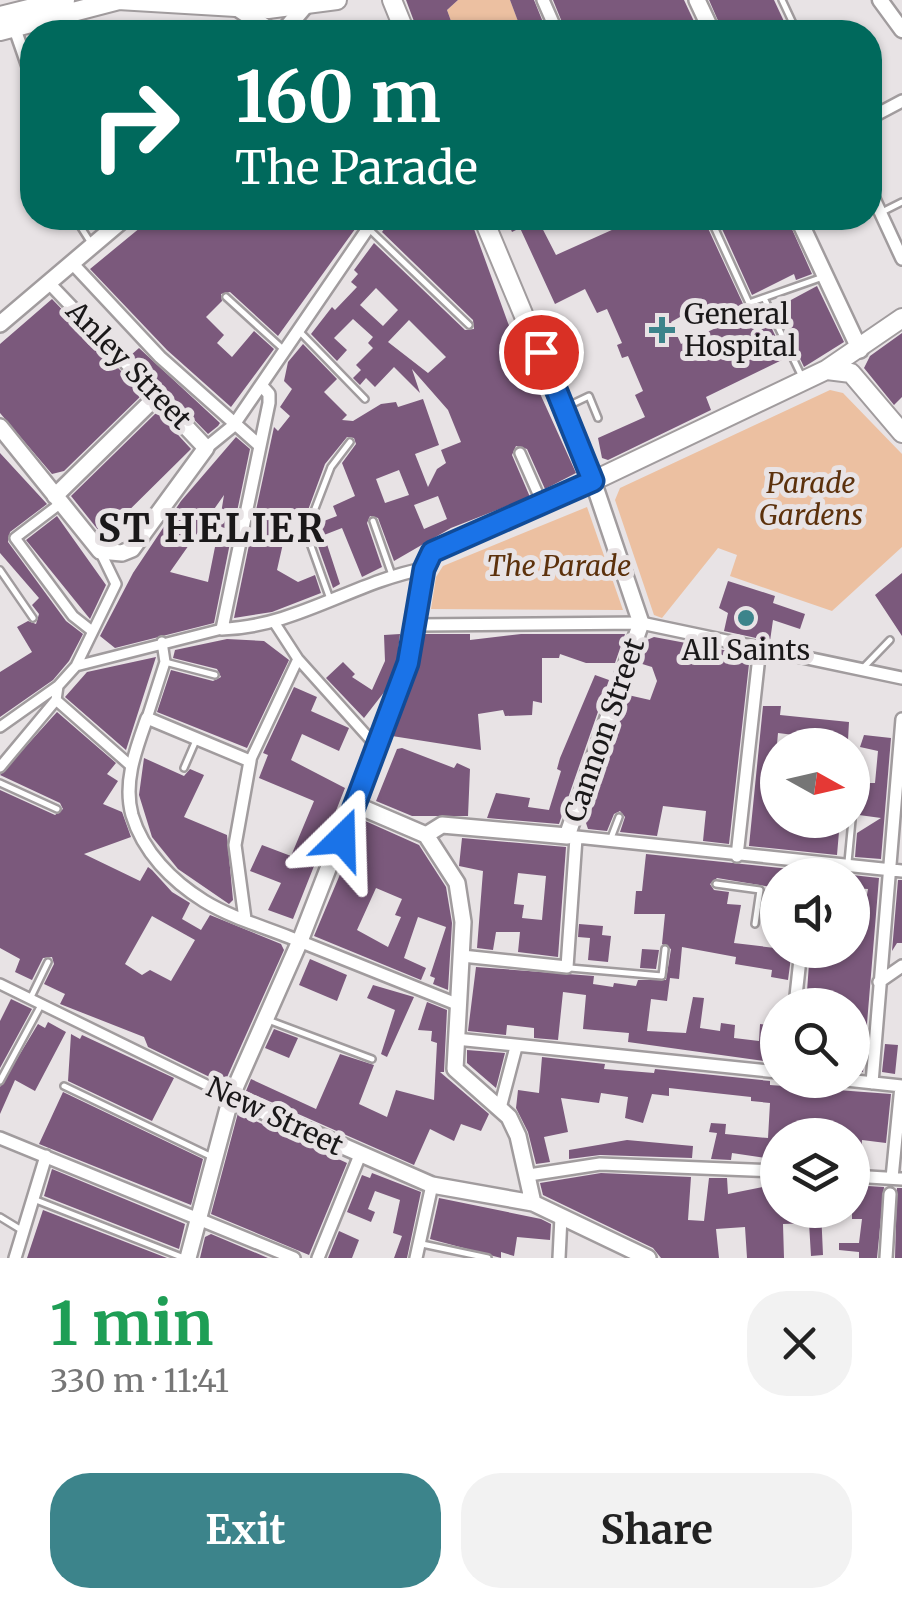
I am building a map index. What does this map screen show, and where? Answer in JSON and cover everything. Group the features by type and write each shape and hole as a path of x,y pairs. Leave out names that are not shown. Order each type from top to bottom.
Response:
{"main road":[{"path":"0,16 65,0"},
{"path":"52,20 119,0 237,8 305,6 337,0"},
{"path":"293,20 305,6"},
{"path":"237,8 255,20"},
{"path":"0,324 111,230"},
{"path":"488,230 593,481 641,623"},
{"path":"804,230 826,276 846,362 902,433"},
{"path":"186,1258 232,1097 356,805 408,663 424,569 432,552 846,362 902,318"},
{"path":"58,500 156,396"},
{"name":"Anley Street","path":"156,396 206,448"},
{"path":"0,429 100,551 122,554 132,549 206,448"},
{"name":"Cannon Street","path":"572,838 641,623"},
{"path":"356,805 426,835 457,883 462,956 455,1068 470,1086 500,1108 518,1136 533,1202"},
{"path":"426,835 442,825 572,838"},
{"name":"New Street","path":"232,1097 432,1185 533,1202 648,1258"}],"street":[{"path":"880,0 902,30"},
{"path":"882,216 902,258"},
{"path":"206,448 232,426 367,230"},
{"path":"72,264 232,426 260,446"},
{"name":"Anley Street","path":"49,283 156,396"},
{"path":"222,629 269,403 269,394 260,385"},
{"path":"520,453 542,503"},
{"path":"58,500 14,538 42,578 92,632"},
{"path":"0,727 58,686 76,666 116,584 100,551"},
{"path":"76,666 162,642 274,622 331,603 392,575 424,569"},
{"path":"274,622 298,659 378,748"},
{"path":"416,626 641,623 902,678"},
{"path":"162,642 165,662 131,766 131,812 145,844 183,886 218,908 459,1005"},
{"path":"737,861 760,647"},
{"path":"244,919 236,845 247,759 298,659"},
{"path":"0,766 56,700 58,686"},
{"path":"56,700 131,766"},
{"path":"147,718 247,759"},
{"path":"870,1177 897,1179 902,1086 872,1083 902,720"},
{"path":"462,956 567,967 572,838 760,864"},
{"path":"870,868 902,870"},
{"path":"879,982 902,966"},
{"name":"New Street","path":"0,984 232,1097"},
{"path":"456,1039 760,1070"},
{"path":"500,1108 516,1047"},
{"path":"0,1138 294,1258"},
{"path":"318,1258 360,1155"},
{"path":"15,1258 46,1156"},
{"path":"529,1175 600,1164 760,1171"},
{"path":"416,1258 432,1185"},
{"path":"886,1258 890,1194"},
{"path":"559,1258 561,1217"}],"lane":[{"path":"82,230 92,246"},
{"path":"379,230 469,324"},
{"path":"715,230 748,303 826,276"},
{"path":"226,297 284,351"},
{"path":"765,300 803,380"},
{"path":"298,330 365,399"},
{"path":"564,408 589,396 598,418"},
{"path":"331,603 306,532 331,467 350,442"},
{"path":"373,521 392,575"},
{"path":"0,570 33,618"},
{"path":"861,671 890,640"},
{"path":"165,662 215,675"},
{"path":"184,768 198,738"},
{"path":"0,783 57,809"},
{"path":"611,842 618,817"},
{"path":"716,884 760,890 755,924"},
{"path":"567,967 662,976 665,949"},
{"path":"30,999 48,962"},
{"path":"0,1081 42,1004"},
{"path":"265,1020 372,1059"},
{"path":"64,1086 214,1158"},
{"path":"33,1199 186,1258"},
{"path":"0,1217 23,1231"},
{"path":"419,1244 488,1258"}],"green space":[{"path":"458,0 510,0 518,20 451,20 447,10"},
{"name":"Parade Gardens","path":"830,390 843,393 902,454 902,547 832,611 730,576 737,555 718,548 662,618 654,615 615,500 620,488"},
{"name":"The Parade","path":"587,507 623,610 431,609 436,577 443,566"}],"building":[{"path":"406,0 458,0 447,10 451,20 414,20"},
{"path":"510,0 534,0 542,20 518,20"},
{"path":"553,0 684,0 693,20 561,20"},
{"path":"709,0 774,0 783,20 718,20"},
{"path":"137,230 354,230 278,336 230,292 221,294 222,301 206,317 224,335 217,343 232,357 254,331 274,349 231,407 167,350 90,269"},
{"path":"383,230 474,230 508,323 576,473 545,489 527,449 516,446 512,455 530,497 451,528 394,561 378,518 370,516 367,523 382,567 362,577 342,528 324,535 340,584 333,588 313,532 316,524 337,516 333,506 355,496 342,463 356,444 354,438 347,437 325,464 304,521 289,517 277,570 298,582 315,575 321,593 272,612 234,618 249,545 271,546 250,538 274,427 278,431 290,416 280,407 292,389 284,381 288,362 303,344 337,379 324,392 347,415 342,420 353,421 381,404 396,402 398,407 423,399 439,445 415,454 428,487 437,469 446,463 441,450 461,442 448,410 412,369 420,393 394,367 375,387 366,378 360,385 353,378 361,370 356,365 373,348 368,343 373,337 353,319 334,338 347,350 337,361 311,334 332,307 335,310 357,287 351,282 358,274 354,270 374,243 465,330 474,329 473,320","holes":["376,288 398,310 383,326 360,305","409,320 446,357 428,373 388,342","399,470 409,495 385,503 376,479","438,496 447,519 424,529 414,505"]},
{"path":"521,230 543,230 556,255 612,230 709,230 744,306 761,306 786,358 706,397 711,410 608,460 602,458 598,438 645,417 635,395 643,391 628,356 622,358 617,345 622,343 607,309 597,313 585,289 555,304","holes":["705,303 716,328 681,344 671,322"]},
{"path":"723,230 792,230 812,274 796,280 794,274 752,295"},
{"path":"817,286 844,342 804,367 776,308"},
{"path":"52,299 143,394 64,471 52,474 0,413 0,344"},
{"path":"902,333 902,397 894,405 864,368 870,356"},
{"path":"139,348 220,423 218,426 208,434 131,355"},
{"path":"157,412 191,449 103,536 71,496"},
{"path":"236,437 250,449 233,531 219,526 224,495 170,572 208,582 216,542 230,543 214,623 115,648 100,636 133,573 181,501"},
{"path":"0,453 47,504 10,532 8,542 66,621 83,634 69,661 53,680 0,717 0,672 32,652 17,627 28,621 36,624 39,614 32,605 39,598 0,553"},
{"path":"57,516 106,585 90,619 26,540"},
{"path":"902,573 902,636 875,595"},
{"name":"All Saints","path":"728,581 775,596 773,603 805,614 800,629 773,620 770,641 724,631 728,613 719,608"},
{"path":"400,634 397,660 385,691 364,718 326,678 343,662 355,674 352,677 372,690 385,661 384,635"},
{"path":"424,634 470,634 470,640 521,634 625,634 615,663 586,663 560,654 559,658 542,658 542,703 533,701 532,715 505,716 503,710 478,714 481,750 392,736 419,667"},
{"path":"654,637 750,655 729,844 703,841 706,811 663,806 657,836 620,832 625,817 620,811 614,814 607,831 588,829 586,823 628,695 650,700 657,681 652,667 639,663 647,640"},
{"path":"227,639 264,641 289,660 247,748 157,712 171,670 213,681 221,677 217,669 173,658 175,650"},
{"path":"156,657 126,750 65,697 87,672"},
{"path":"595,675 609,680 559,824 487,818 496,793 530,798 528,807 549,810 561,771 557,769 560,758"},
{"path":"294,687 317,697 311,711 349,728 339,751 302,734 291,760 345,788 293,919 268,910 281,883 250,871 262,845 291,856 314,801 259,778 268,755 263,753"},
{"path":"763,706 781,706 780,715 849,722 849,728 761,728"},
{"path":"57,712 116,763 107,774 118,781 103,804 122,812 131,837 84,854 140,881 148,867 172,892 190,903 182,919 201,930 210,915 281,944 284,950 224,1084 148,1047 144,1037 60,1004 65,994 44,984 54,964 52,957 43,958 32,980 15,972 20,959 0,948 0,790 55,815 63,809 60,803 0,775","holes":["152,916 195,940 171,981 150,970 142,975 125,964"]},
{"path":"760,736 760,838 838,838 837,855 749,846"},
{"path":"870,736 891,738 881,859 855,857 857,838 870,838 870,825 881,818 870,816 870,783 875,783 878,751 870,749"},
{"path":"397,749 454,768 457,763 470,769 468,816 412,816 376,801"},
{"path":"144,758 184,776 190,769 204,775 184,817 227,835 233,900 229,904 178,869 152,837 139,795"},
{"path":"363,820 419,845 446,887 452,923 448,990 433,984 435,978 430,976 446,927 418,917 404,958 426,968 421,980 314,936","holes":["376,888 402,899 395,915 401,917 388,947 357,930"]},
{"path":"462,838 566,847 558,957 518,952 520,932 496,932 493,950 477,948 483,871 459,866","holes":["518,873 546,876 542,920 522,918 524,905 514,904"]},
{"path":"646,854 760,866 760,885 717,878 710,884 714,890 729,892 727,904 741,905 734,943 760,946 760,968 790,968 788,980 771,977 772,970 735,964 736,957 682,947 679,979 670,978 667,1001 651,999 647,1031 686,1033 693,997 704,998 700,1028 720,1031 721,1023 735,1025 734,1038 759,1041 760,1024 760,1060 628,1042 629,1033 583,1029 586,995 563,992 558,1040 534,1038 534,1028 507,1025 506,1035 468,1031 476,967 594,976 593,984 613,987 614,983 636,986 638,980 666,980 671,949 662,944 665,914 634,914 636,891 642,891"},
{"path":"870,877 879,878 870,988 807,988 809,968 870,968"},
{"path":"898,880 902,880 902,943 897,943 892,951"},
{"path":"579,924 603,926 602,935 611,936 608,962 588,960 590,938 578,937"},
{"path":"642,949 659,950 656,969 640,968"},
{"path":"310,959 347,975 337,1001 299,985"},
{"path":"373,985 414,997 387,1057 381,1054 395,1010 367,998"},
{"path":"11,999 32,1009 0,1068 0,1021"},
{"path":"427,1002 447,1010 444,1072 440,1072 489,1114 481,1131 461,1124 454,1141 430,1129 414,1165 246,1091 251,1079 316,1109 340,1054 374,1065 359,1104 387,1117 396,1090 434,1100 437,1043 431,1041 432,1031 418,1030"},
{"path":"48,1022 66,1032 35,1091 15,1080 0,1114 0,1087 38,1024 45,1028"},
{"path":"274,1029 298,1038 289,1058 265,1048"},
{"path":"71,1034 80,1039 82,1035 174,1078 152,1121 68,1081"},
{"path":"885,1044 898,1045 895,1074 882,1072"},
{"path":"467,1050 505,1053 496,1088 467,1063"},
{"path":"542,1057 605,1064 604,1069 654,1073 655,1069 760,1080 760,1098 870,1098 870,1092 891,1094 886,1143 870,1141 870,1118 769,1118 770,1103 751,1101 751,1097 669,1088 669,1096 652,1094 643,1123 625,1118 628,1097 601,1093 599,1103 561,1098 568,1132 544,1137 550,1162 536,1164 528,1132 516,1108 518,1090 539,1093"},
{"path":"63,1092 203,1159 191,1205 39,1144"},
{"path":"238,1113 347,1163 309,1255 211,1214"},
{"path":"711,1123 726,1124 725,1134 760,1137 760,1157 732,1153 731,1160 711,1159 717,1133 709,1132"},
{"path":"627,1140 693,1146 692,1158 600,1155 569,1159 569,1150"},
{"path":"52,1169 185,1224 179,1249 44,1196"},
{"path":"372,1173 421,1192 407,1258 394,1258 402,1236 393,1233 400,1200 375,1191 368,1209 375,1212 371,1222 347,1212 362,1175 370,1178"},
{"path":"601,1173 691,1177 688,1220 704,1221 709,1178 727,1178 728,1194 760,1187 760,1228 783,1228 784,1258 747,1258 745,1227 716,1229 719,1258 661,1258 653,1248 543,1195 540,1183"},
{"path":"870,1186 884,1187 877,1258 859,1258 859,1252 839,1250 839,1243 859,1243 861,1228 870,1228"},
{"path":"897,1188 902,1188 902,1258 895,1258"},
{"path":"439,1198 541,1219 551,1224 550,1240 517,1237 514,1256 501,1252 501,1258 430,1239"},
{"path":"43,1210 167,1258 27,1258"},
{"path":"809,1228 822,1228 823,1255 811,1256"},
{"path":"339,1231 359,1240 352,1258 328,1258"},
{"path":"211,1234 268,1258 200,1258 205,1237"}],"place":[{"name":"General Hospital","path":"662,330"},
{"name":"All Saints","path":"746,618"}],"district":[{"name":"ST HELIER","path":"212,529"}],"route":[{"path":"342,839 408,663 424,569 432,552 593,481 541,352"}]}
